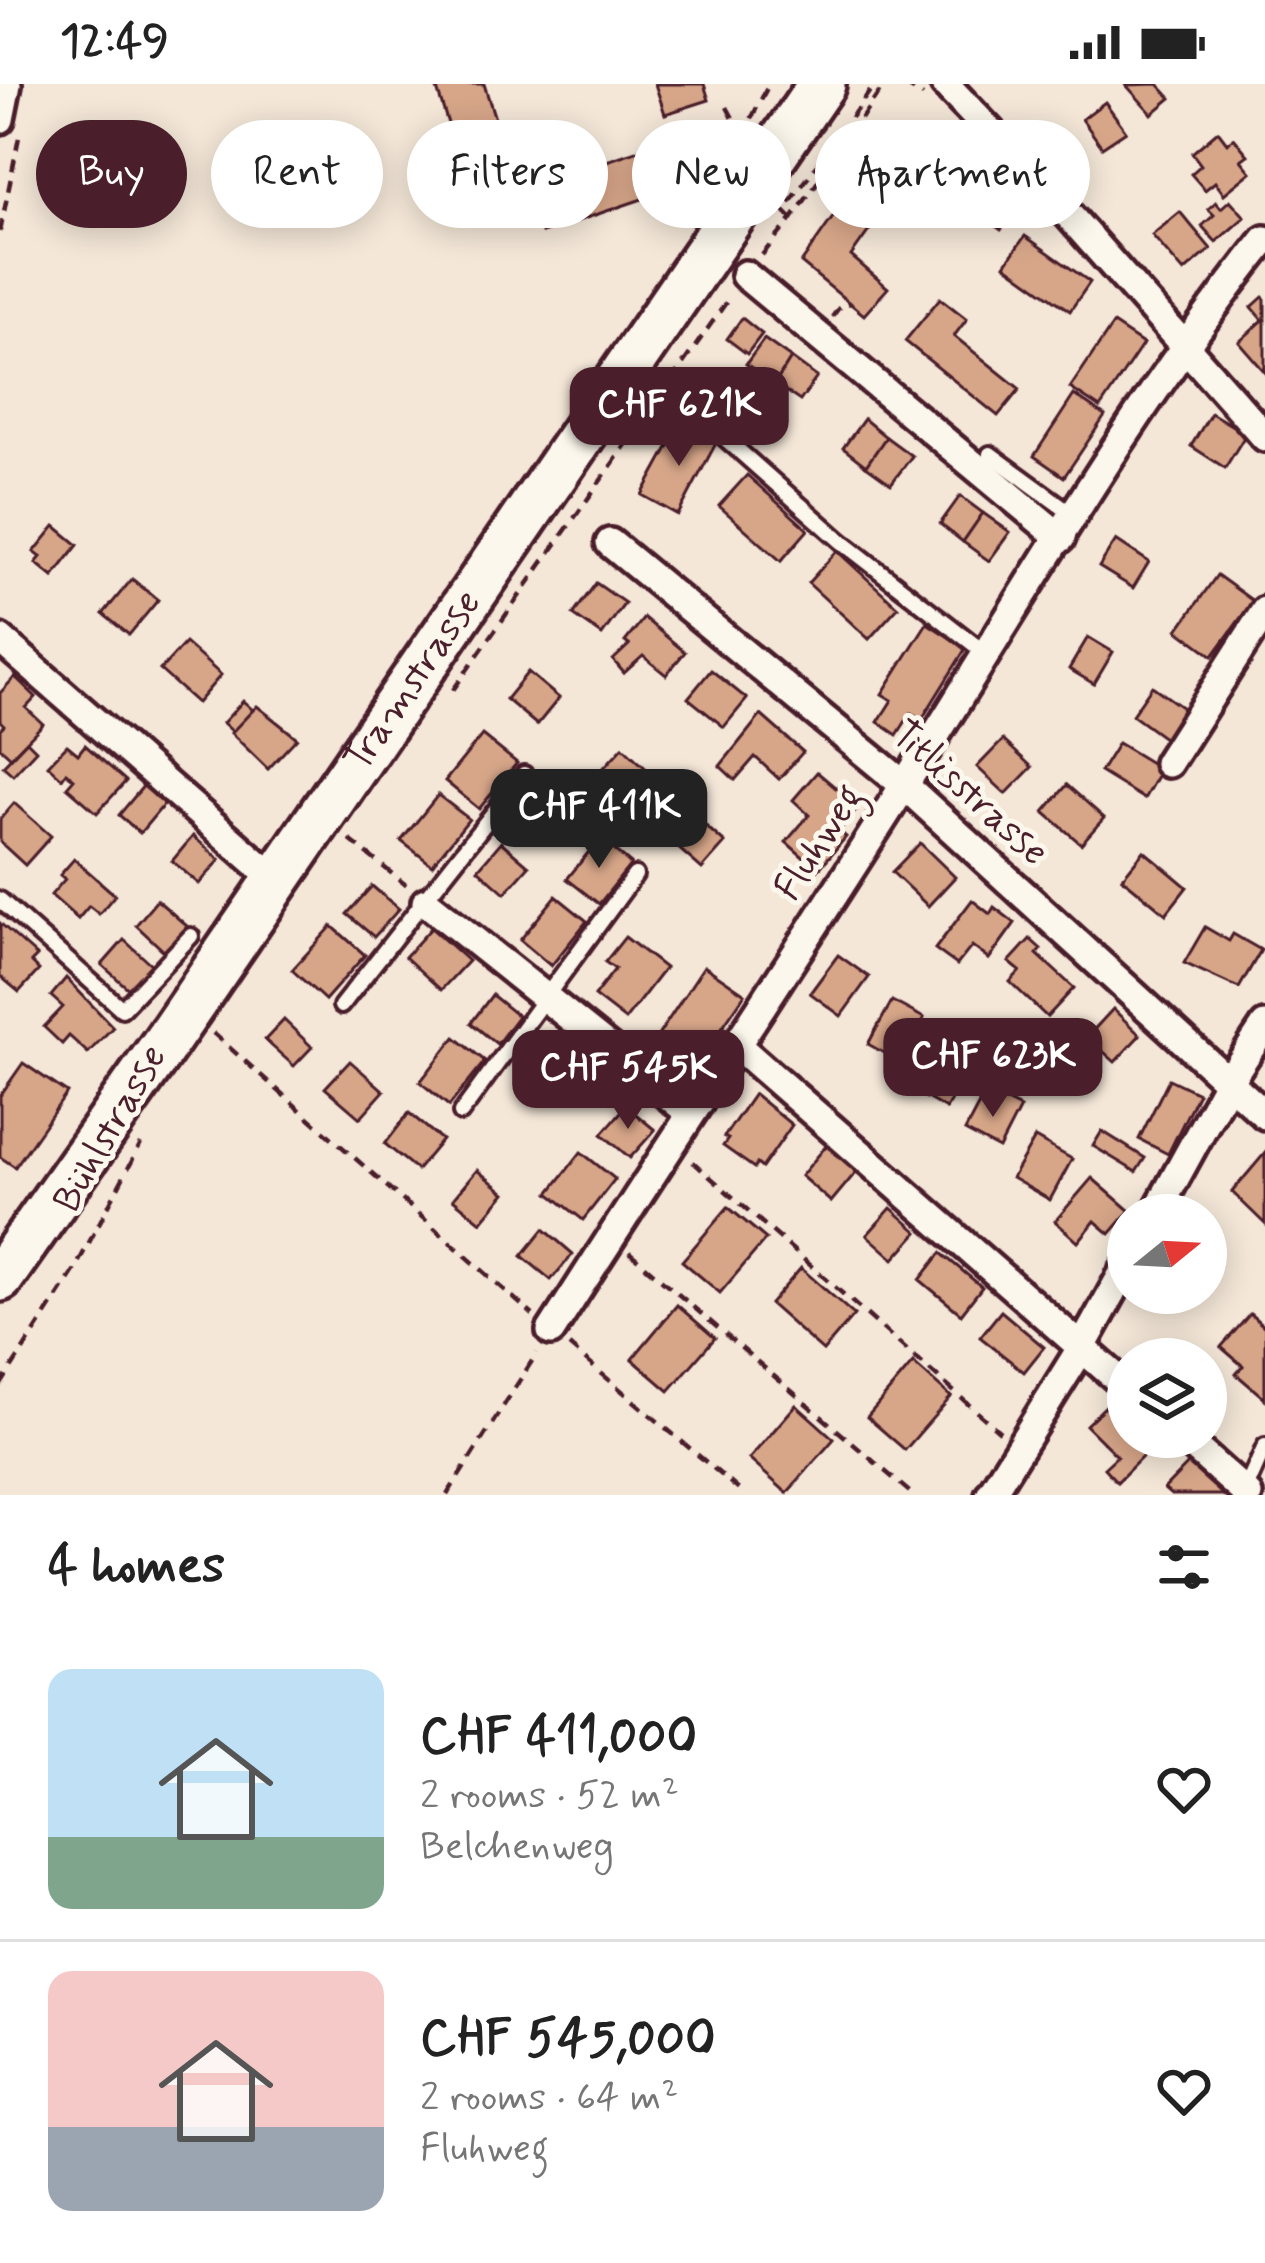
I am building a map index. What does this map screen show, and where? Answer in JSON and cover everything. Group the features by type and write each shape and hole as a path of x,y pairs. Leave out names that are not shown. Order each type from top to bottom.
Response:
{"main road":[{"name":"Tramstrasse","path":"0,1278 822,84"}],"street":[{"path":"7,84 10,123"},
{"path":"945,84 1059,204 1265,437"},
{"name":"Fluhweg","path":"551,1331 1183,345 1265,240"},
{"path":"745,275 1068,527"},
{"name":"Titlisstrasse","path":"610,543 904,785 1265,1114"},
{"path":"1168,763 1265,611"},
{"path":"0,640 276,880"},
{"path":"426,902 690,1113"},
{"path":"1167,1194 1228,1082 1265,1026"},
{"path":"734,1043 1107,1369"},
{"path":"990,1495 1107,1302"},
{"path":"1207,1458 1246,1493"}],"lane":[{"path":"702,418 841,542 985,652"},
{"path":"990,454 1068,527"},
{"path":"341,1006 524,773"},
{"path":"461,1113 635,875"},
{"path":"0,900 122,1009 191,936"},
{"path":"1246,1493 1265,1446"}],"path":[{"path":"761,96 770,84"},
{"path":"792,219 784,211 875,84"},
{"path":"442,705 885,84"},
{"path":"727,106 734,120"},
{"path":"0,232 10,123"},
{"path":"350,839 426,902"},
{"path":"213,1033 745,1495"},
{"name":"Bühlstrasse","path":"0,1386 74,1271 144,1139"},
{"path":"671,1143 1019,1448"},
{"path":"611,1236 913,1495"},
{"path":"447,1495 551,1331"}],"building":[{"path":"449,84 484,84 495,120 447,120 437,89"},
{"path":"655,84 704,84 709,100 665,114"},
{"path":"1158,84 1171,98 1152,114 1126,85"},
{"path":"1105,102 1126,131 1102,147 1090,130 1090,120 1082,119"},
{"path":"1218,131 1227,143 1234,138 1248,155 1241,160 1251,172 1224,194 1215,182 1205,190 1191,174 1201,165 1192,153"},
{"path":"632,152 632,202 608,211 608,161"},
{"path":"1230,200 1245,217 1216,242 1202,226 1214,215 1208,209 1216,202 1221,208"},
{"path":"1180,212 1211,249 1184,272 1152,235"},
{"path":"825,228 871,228 851,256 888,288 864,315 801,263"},
{"path":"1025,236 1090,282 1070,311 1005,265"},
{"path":"1263,297 1265,372 1239,342 1263,320 1252,307"},
{"path":"940,298 967,319 954,336 1020,389 998,416 905,341"},
{"path":"742,318 762,334 747,354 727,339"},
{"path":"1113,324 1143,344 1100,408 1070,388"},
{"path":"764,339 791,358 775,384 746,364"},
{"path":"791,358 817,377 800,401 775,384"},
{"path":"1074,395 1105,416 1064,477 1034,456"},
{"path":"1211,413 1246,434 1225,468 1191,446"},
{"path":"864,419 886,437 866,466 843,448"},
{"path":"681,424 716,443 678,515 642,495"},
{"path":"886,437 912,456 891,484 866,466"},
{"path":"747,475 808,530 781,561 719,506"},
{"path":"960,496 983,513 963,542 940,524"},
{"path":"983,513 1010,532 989,561 963,542"},
{"path":"55,526 78,545 53,577 36,563 41,557 34,552"},
{"path":"1116,540 1149,562 1133,588 1099,567"},
{"path":"837,551 898,607 869,639 808,583"},
{"path":"1217,575 1253,601 1213,656 1178,630"},
{"path":"132,579 158,600 129,635 103,614"},
{"path":"596,583 625,603 602,635 573,615"},
{"path":"644,618 685,652 666,675 643,656 624,673 613,660 629,645 625,642"},
{"path":"927,623 966,648 922,719 911,713 897,735 878,722 892,700 882,694"},
{"path":"1088,637 1113,652 1094,684 1069,669"},
{"path":"185,643 221,675 197,703 160,670"},
{"path":"711,670 747,699 724,727 688,698"},
{"path":"528,672 559,698 537,725 506,699"},
{"path":"15,677 36,697 26,708 43,724 11,757 0,747 4,725 0,693"},
{"path":"1152,686 1193,715 1172,744 1132,715"},
{"path":"243,701 253,710 233,732 223,723"},
{"path":"257,706 297,738 268,769 231,733"},
{"path":"761,715 803,752 779,779 755,757 735,780 720,766"},
{"path":"482,735 517,763 479,809 445,781"},
{"path":"1003,740 1032,767 1006,794 977,767"},
{"path":"27,741 36,750 13,775 3,766"},
{"path":"1118,743 1161,769 1144,799 1100,772"},
{"path":"67,745 78,754 85,745 126,781 97,813 67,787 74,779 66,772 62,778 48,765"},
{"path":"623,747 654,776 629,803 598,774"},
{"path":"817,772 836,788 840,783 853,794 848,800 858,808 839,831 846,837 818,870 786,842 809,815 793,800"},
{"path":"145,784 166,802 140,833 119,815"},
{"path":"1067,785 1104,818 1081,844 1044,812"},
{"path":"438,795 469,819 432,865 401,841"},
{"path":"14,803 51,836 25,865 0,842 0,819"},
{"path":"683,806 725,843 702,869 660,832"},
{"path":"193,836 220,860 199,884 172,861"},
{"path":"600,838 631,864 599,904 567,879"},
{"path":"501,842 529,866 505,893 478,869"},
{"path":"920,843 955,877 928,906 892,872"},
{"path":"1144,851 1187,887 1166,914 1122,878"},
{"path":"74,859 115,895 99,914 89,906 78,919 51,895"},
{"path":"372,886 399,909 374,937 347,914"},
{"path":"556,896 587,921 551,966 520,940"},
{"path":"157,900 188,927 166,953 136,925"},
{"path":"972,900 990,914 994,907 1015,923 989,959 972,946 957,965 935,949"},
{"path":"0,923 37,956 31,962 39,970 19,992 0,976"},
{"path":"332,926 365,955 325,1000 292,970"},
{"path":"1205,927 1229,941 1233,934 1261,950 1239,988 1184,963"},
{"path":"431,928 468,961 441,990 405,957"},
{"path":"625,937 665,968 625,1020 594,996 615,969 605,962"},
{"path":"1030,939 1041,949 1037,954 1074,988 1047,1017 1010,982 1020,971 1009,962"},
{"path":"124,940 153,966 131,991 102,965"},
{"path":"838,955 869,977 841,1016 810,993"},
{"path":"704,966 745,994 699,1061 659,1034"},
{"path":"66,978 113,1027 88,1053 69,1036 62,1044 44,1027 63,1007 51,996"},
{"path":"492,995 518,1016 497,1044 471,1023"},
{"path":"892,1001 924,1018 900,1062 868,1044"},
{"path":"1113,1009 1140,1035 1115,1062 1087,1037"},
{"path":"284,1020 312,1047 294,1066 265,1040"},
{"path":"557,1036 594,1069 571,1096 533,1064"},
{"path":"455,1037 485,1061 449,1106 420,1082"},
{"path":"940,1049 970,1066 946,1109 916,1092"},
{"path":"350,1061 384,1091 360,1118 325,1088"},
{"path":"23,1063 67,1093 15,1167 0,1157 0,1096"},
{"path":"1169,1079 1198,1093 1168,1154 1139,1139"},
{"path":"986,1091 1020,1108 999,1149 965,1131"},
{"path":"754,1094 792,1125 762,1168 757,1164 754,1168 723,1146 728,1139 724,1137"},
{"path":"626,1106 655,1130 630,1158 602,1134"},
{"path":"409,1113 442,1140 417,1170 385,1144"},
{"path":"1102,1131 1145,1158 1136,1172 1093,1146"},
{"path":"1035,1138 1072,1159 1050,1200 1012,1178"},
{"path":"831,1140 862,1165 831,1202 801,1176"},
{"path":"581,1152 615,1179 583,1220 549,1193"},
{"path":"1265,1153 1265,1224 1232,1192"},
{"path":"477,1170 505,1193 481,1222 453,1199"},
{"path":"1092,1178 1110,1194 1107,1231 1095,1221 1078,1242 1055,1221"},
{"path":"728,1207 766,1239 720,1293 682,1261"},
{"path":"891,1208 918,1232 894,1259 867,1235"},
{"path":"544,1229 573,1254 551,1280 522,1256"},
{"path":"941,1253 982,1287 961,1314 920,1280"},
{"path":"801,1268 854,1315 823,1351 770,1304"},
{"path":"677,1305 715,1338 669,1391 632,1359"},
{"path":"1001,1311 1044,1347 1024,1372 980,1337"},
{"path":"1250,1314 1265,1327 1265,1399 1236,1374 1243,1366 1227,1352 1227,1340"},
{"path":"913,1363 951,1397 905,1450 867,1417"},
{"path":"796,1405 834,1439 787,1493 749,1459"},
{"path":"1107,1405 1107,1446 1086,1425"},
{"path":"1115,1458 1141,1458 1117,1482 1104,1468"},
{"path":"1191,1461 1226,1495 1171,1495 1164,1489"}]}
